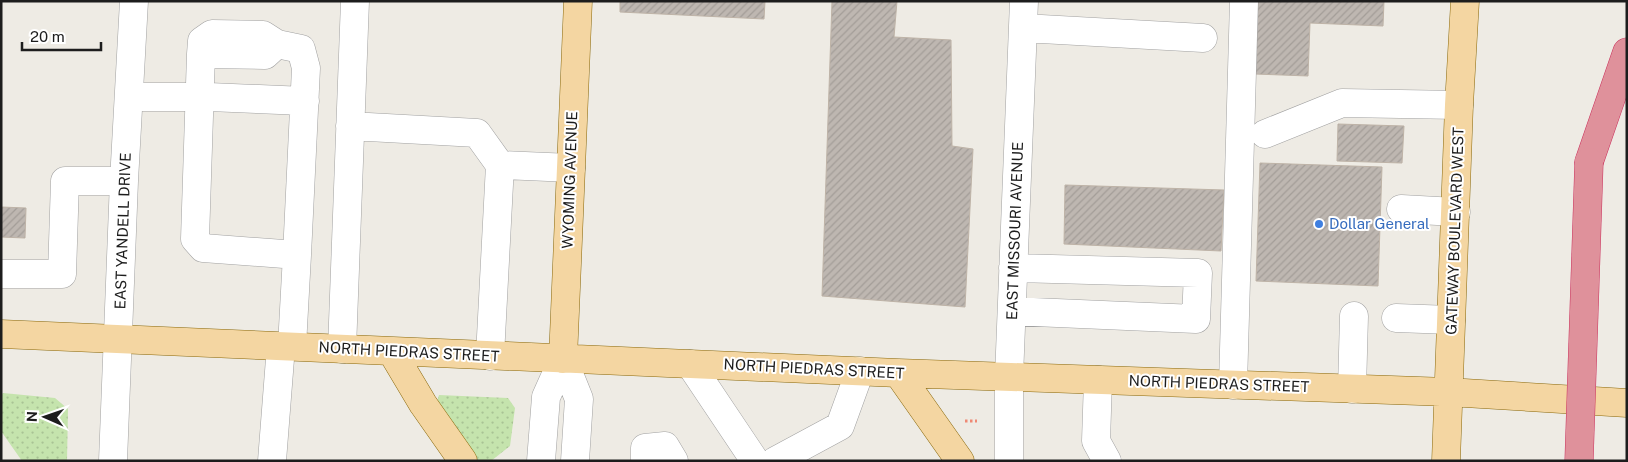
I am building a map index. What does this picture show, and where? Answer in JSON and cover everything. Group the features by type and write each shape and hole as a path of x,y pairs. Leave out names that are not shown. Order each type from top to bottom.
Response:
{"highway":[{"path":"1579,461 1589,162 1627,52"}],"main road":[{"name":"WYOMING AVENUE","path":"563,359 578,1"},
{"name":"GATEWAY BOULEVARD WEST","path":"1446,461 1459,105 1465,1"},
{"name":"NORTH PIEDRAS STREET","path":"1,334 898,373 1448,392 1627,404"},
{"path":"392,352 423,404 463,461"},
{"path":"898,373 960,461"}],"street":[{"name":"EAST YANDELL DRIVE","path":"113,461 124,180 134,1"},
{"path":"342,349 355,1"},
{"name":"EAST MISSOURI AVENUE","path":"1009,461 1009,377 1024,1"},
{"path":"1233,385 1244,1"},
{"path":"1023,28 1203,38"},
{"path":"272,461 297,255 306,68 302,49 277,44 264,55 201,54 195,239 203,248 297,255"},
{"path":"130,97 305,101"},
{"path":"1265,134 1342,103 1459,105"},
{"path":"350,126 477,133 500,165 490,356"},
{"path":"500,165 571,168"},
{"path":"1,274 62,274 65,181 124,180"},
{"path":"1401,210 1456,212"},
{"path":"1012,311 1196,319 1198,273 1013,268"},
{"path":"1352,389 1354,316"},
{"path":"1396,318 1452,320"},
{"name":"WYOMING AVENUE","path":"538,457 546,397 563,359"},
{"name":"WYOMING AVENUE","path":"563,359 579,399 575,461"},
{"path":"690,364 755,461"},
{"path":"775,461 840,426 860,371"},
{"path":"1098,380 1096,441 1107,461"},
{"path":"644,461 645,448 665,446 674,461"}],"green space":[{"path":"3,393 55,398 68,409 67,461 22,461 1,431 1,396"},
{"path":"439,395 508,398 515,408 510,446 491,461 476,461 437,402"}],"building":[{"path":"620,1 765,1 764,19 620,12"},
{"path":"832,1 897,1 894,37 951,40 952,146 973,149 965,307 822,296"},
{"path":"1258,1 1384,1 1383,26 1310,23 1308,76 1255,74"},
{"path":"1338,124 1404,126 1402,163 1337,161"},
{"name":"Dollar General","path":"1260,163 1382,167 1378,286 1256,281"},
{"path":"1065,185 1224,190 1221,251 1064,244"},
{"path":"1,207 26,208 25,238 1,237"}],"place":[{"name":"Dollar General","path":"1319,224"}]}
